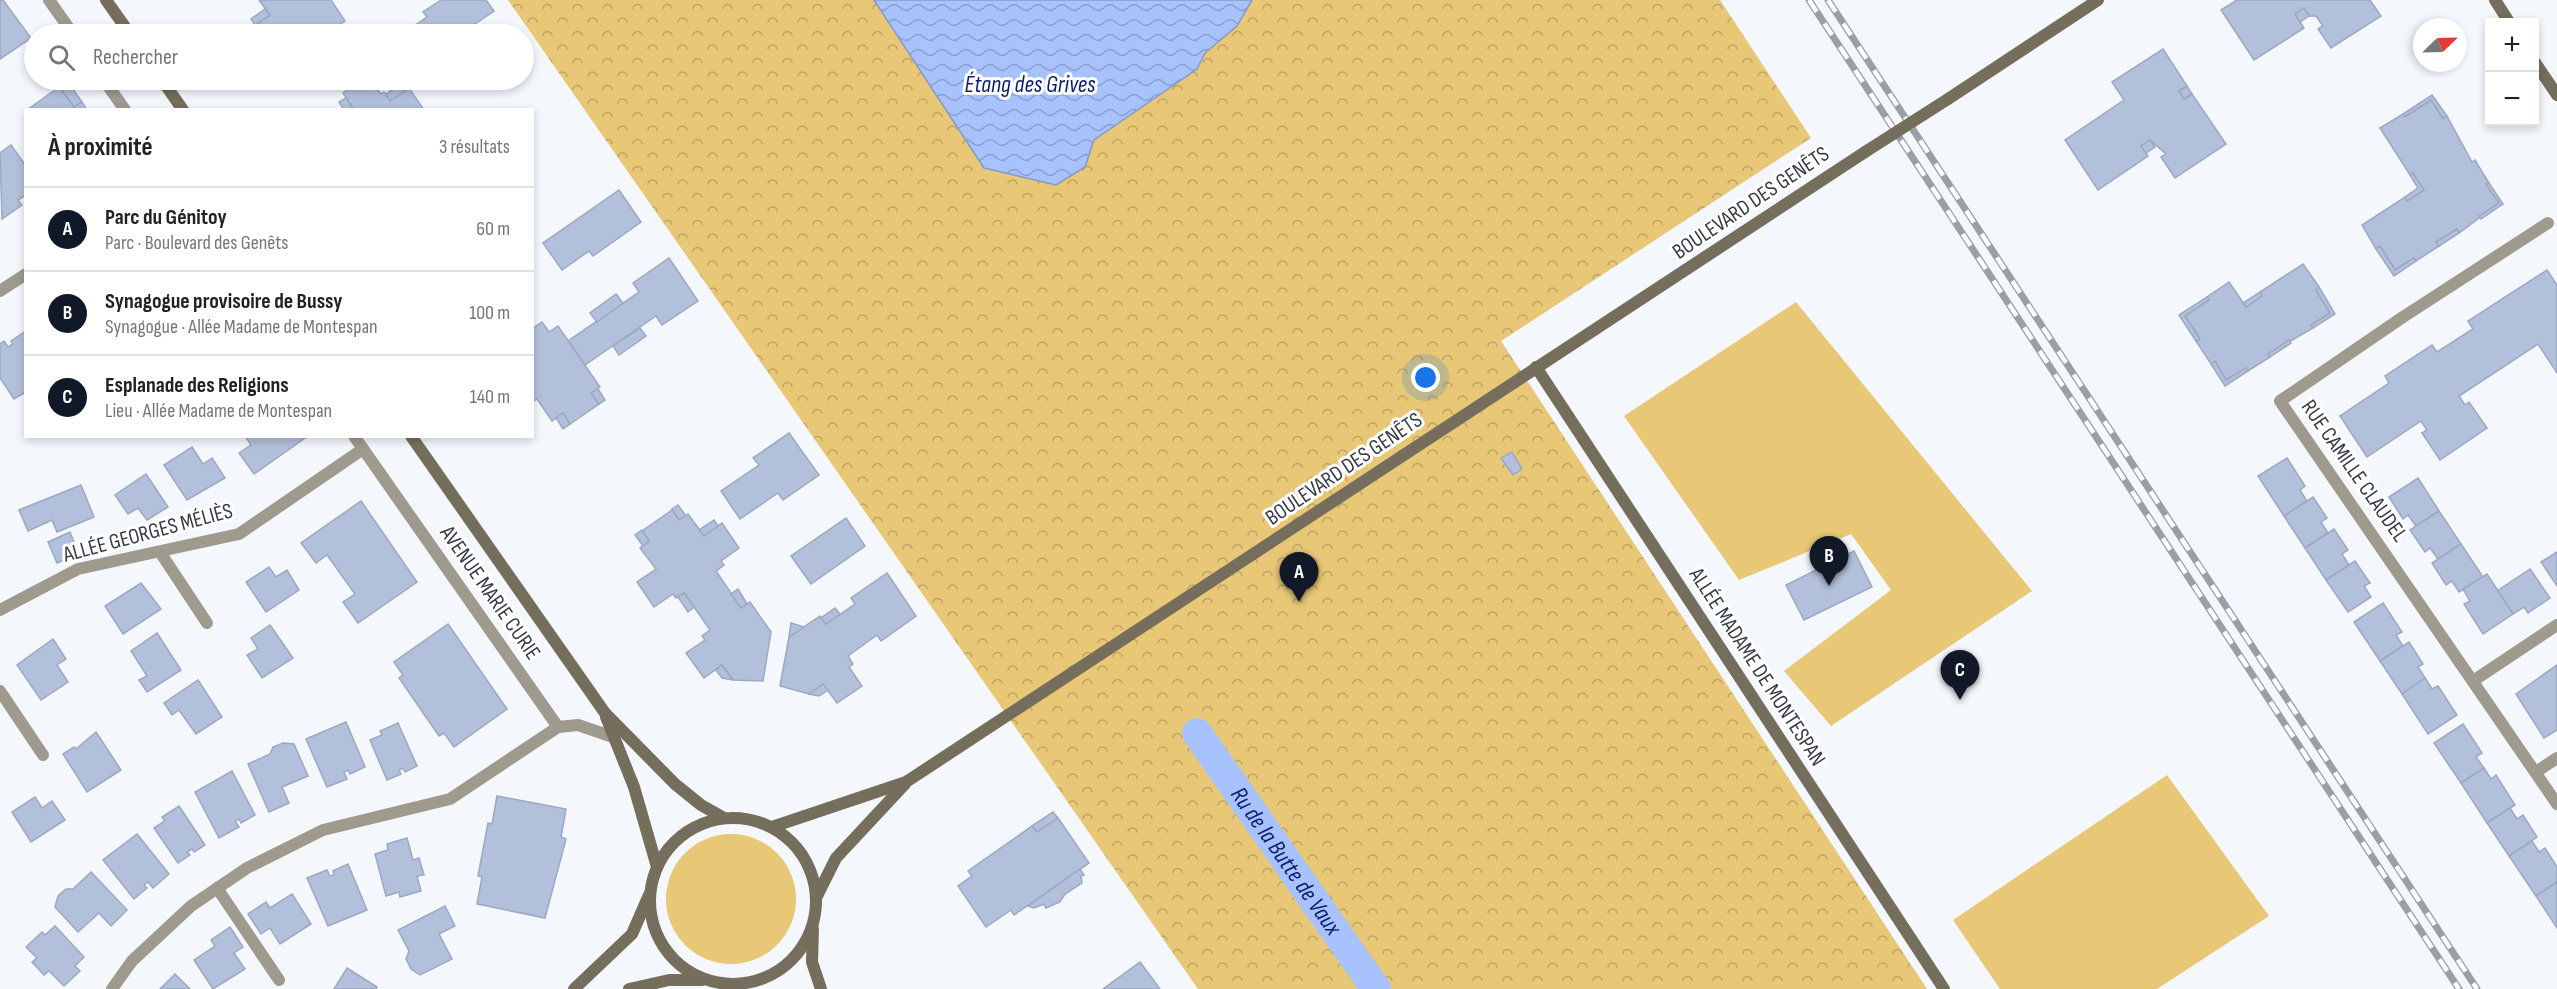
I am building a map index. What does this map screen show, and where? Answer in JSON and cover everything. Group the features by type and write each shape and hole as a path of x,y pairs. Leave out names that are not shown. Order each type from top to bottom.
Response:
{"street":[{"path":"49,0 66,24"},
{"path":"106,0 123,24"},
{"name":"BOULEVARD DES GENÊTS","path":"816,898 836,858 906,782 2098,0"},
{"path":"2495,0 2506,18"},
{"path":"2539,67 2557,95"},
{"path":"111,90 124,108"},
{"path":"169,90 182,108"},
{"name":"RUE CAMILLE CLAUDEL","path":"2548,223 2403,317 2280,401 2557,804"},
{"path":"0,291 24,275"},
{"name":"ALLÉE MADAME DE MONTESPAN","path":"1536,367 1944,989"},
{"name":"AVENUE MARIE CURIE","path":"355,438 558,727"},
{"name":"AVENUE MARIE CURIE","path":"412,438 605,713 675,784 701,805 724,818"},
{"name":"ALLÉE GEORGES MÉLIÈS","path":"0,610 78,569 145,552 160,552 239,534 363,449"},
{"path":"160,552 207,623"},
{"path":"2473,681 2557,625"},
{"path":"0,691 43,755"},
{"name":"AVENUE MARIE CURIE","path":"605,713 634,787 657,867"},
{"path":"112,989 132,961 191,906 247,868 323,830 450,799 558,727 578,725 614,737"},
{"path":"2536,772 2557,758"},
{"name":"BOULEVARD DES GENÊTS","path":"772,827 906,782"},
{"path":"574,989 632,934 650,891 657,867 673,844 696,826 724,818 748,819 772,827 790,840 804,857 812,877 816,898 812,962 821,989"},
{"path":"216,888 279,980"},
{"path":"650,891 652,919 662,945 681,967 706,980"},
{"path":"629,989 669,980 706,980 736,987 758,981 782,969 801,950 813,926"}],"green space":[{"path":"508,0 1720,0 1811,138 1501,341 1927,989 1198,989 534,37 534,24 525,24"},
{"path":"1796,302 2032,591 1831,726 1784,671 1891,590 1851,534 1739,580 1624,416"},
{"path":"2167,775 2269,916 2157,989 2000,989 1953,920"},
{"path":"731,834 756,839 777,853 791,874 796,899 791,924 777,945 756,959 731,964 706,959 685,945 671,924 666,899 671,874 685,853 706,839"}],"water":[{"name":"Étang des Grives","path":"874,0 1252,0 1237,26 1205,53 1197,69 1094,140 1085,167 1056,185 984,168"}],"building":[{"path":"0,0 3,0 24,28 24,43 0,59"},
{"path":"259,0 331,0 345,21 340,24 257,24 270,15"},
{"path":"441,0 486,0 494,11 475,24 417,24 427,17 423,12"},
{"path":"2237,0 2370,0 2381,16 2331,48 2318,29 2323,26 2316,16 2309,16 2304,8 2295,14 2304,28 2254,60 2221,10"},
{"path":"2304,8 2309,16 2300,22 2295,14"},
{"path":"265,9 270,15 256,24 251,19"},
{"path":"2163,49 2187,86 2179,91 2184,99 2192,94 2226,144 2175,178 2161,157 2166,154 2150,140 2141,146 2148,156 2098,190 2065,140 2124,100 2112,82"},
{"path":"2187,86 2192,94 2184,99 2179,91"},
{"path":"55,90 61,90 74,107 82,102 86,108 30,108"},
{"path":"74,90 82,102 74,107 62,91"},
{"path":"347,90 378,90 381,94 384,92 390,101 406,90 410,90 423,108 353,108 343,93"},
{"path":"392,90 405,91 390,101 386,94"},
{"path":"2432,95 2447,116 2443,119 2431,100 2405,117 2403,114"},
{"path":"346,98 353,108 343,108 339,102"},
{"path":"2431,100 2443,119 2447,116 2472,162 2475,160 2489,183 2486,184 2499,203 2459,233 2457,229 2436,242 2439,246 2416,261 2414,258 2395,270 2380,246 2376,249 2362,225 2405,197 2407,201 2424,190 2413,173 2410,175 2380,128 2403,114 2405,117"},
{"path":"2150,140 2155,147 2146,153 2141,146"},
{"path":"11,145 24,163 24,196 18,200 22,205 2,219 0,153"},
{"path":"2413,173 2424,190 2407,201 2405,197 2418,188 2410,175"},
{"path":"2489,183 2503,204 2481,219 2479,216 2499,203 2486,184"},
{"path":"619,190 641,222 593,256 589,251 562,270 543,243"},
{"path":"2457,229 2459,233 2439,246 2436,242"},
{"path":"2380,246 2395,270 2414,258 2416,261 2394,276 2376,249"},
{"path":"669,258 698,301 662,325 656,316 585,365 568,341 639,292 633,283"},
{"path":"2303,264 2319,287 2316,290 2330,313 2311,325 2313,328 2268,354 2270,357 2248,371 2246,368 2226,380 2215,361 2211,364 2196,341 2200,339 2185,316 2209,300 2207,297 2229,282 2246,307 2262,296 2260,292"},
{"path":"2547,270 2557,285 2557,373 2538,344 2459,396 2465,405 2469,402 2487,428 2440,460 2422,433 2427,430 2421,421 2367,457 2340,416 2389,383 2385,376 2432,345 2437,352 2473,329 2468,321"},
{"path":"2319,287 2335,314 2313,328 2311,325 2330,313 2316,290"},
{"path":"2260,292 2262,296 2246,307 2243,303"},
{"path":"616,294 623,303 597,322 590,313"},
{"path":"2207,297 2209,300 2185,316 2200,339 2196,341 2179,315"},
{"path":"542,322 549,332 558,326 600,387 591,393 599,404 570,424 563,413 552,421 537,399 534,401 534,328"},
{"path":"640,328 646,336 619,355 613,346"},
{"path":"24,332 24,393 14,399 0,378 0,344 4,341 8,347 13,344 11,341"},
{"path":"2289,340 2291,343 2270,357 2268,354"},
{"path":"2215,361 2226,380 2246,368 2248,371 2225,386 2211,364"},
{"path":"598,389 605,400 599,404 591,393"},
{"path":"563,413 570,424 563,429 556,418"},
{"path":"789,433 819,475 783,500 778,493 740,519 721,491 759,465 753,458"},
{"path":"246,438 305,438 254,474 239,453 251,445"},
{"path":"192,447 203,464 212,458 225,478 187,500 164,465"},
{"path":"1512,452 1522,469 1513,475 1501,458"},
{"path":"2287,458 2305,486 2300,490 2307,501 2284,516 2258,476"},
{"path":"146,474 168,507 147,520 138,508 128,514 115,495"},
{"path":"2418,478 2439,511 2416,526 2408,515 2403,519 2389,497"},
{"path":"81,485 94,517 57,532 52,520 28,531 19,510"},
{"path":"2313,497 2327,518 2321,522 2328,533 2305,548 2284,516"},
{"path":"361,501 417,582 358,623 343,602 355,594 327,555 316,563 301,543"},
{"path":"678,505 686,516 679,520 672,509"},
{"path":"672,510 679,520 688,514 704,536 722,523 739,548 721,561 724,565 716,571 741,608 750,602 771,632 763,681 733,680 722,665 704,678 686,653 705,640 702,636 710,630 694,607 684,593 676,598 673,594 654,607 637,582 656,569 640,548 649,541 642,531"},
{"path":"2439,511 2461,544 2438,559 2430,548 2425,552 2410,530"},
{"path":"846,518 865,546 811,584 791,556"},
{"path":"714,520 718,526 704,536 699,530"},
{"path":"2334,529 2348,550 2342,554 2349,565 2326,580 2305,548"},
{"path":"642,530 649,541 643,546 635,535"},
{"path":"70,532 79,554 57,563 48,542"},
{"path":"2461,544 2483,577 2459,592 2452,581 2446,585 2432,563"},
{"path":"1854,551 1872,587 1804,620 1786,585"},
{"path":"2557,552 2557,586 2541,562"},
{"path":"2355,561 2370,583 2364,586 2371,597 2348,612 2326,580"},
{"path":"269,567 276,577 287,570 299,590 266,612 246,582"},
{"path":"2530,569 2550,598 2528,613 2524,607 2513,614 2497,591"},
{"path":"887,573 916,616 881,641 877,635 848,656 853,664 849,667 862,686 837,703 823,684 809,694 780,686 789,637 820,616 826,624 855,604 851,598"},
{"path":"2487,574 2513,614 2483,634 2464,604 2470,601 2463,589"},
{"path":"141,583 161,609 123,634 105,606"},
{"path":"738,589 747,604 741,608 731,594"},
{"path":"684,593 694,607 688,612 678,597"},
{"path":"2383,603 2402,632 2396,635 2403,646 2380,661 2354,622"},
{"path":"835,608 840,614 826,624 821,618"},
{"path":"791,623 804,627 789,637"},
{"path":"448,624 507,709 454,747 444,733 439,736 399,678 403,675 394,662"},
{"path":"270,625 293,658 262,678 247,655 258,649 251,638"},
{"path":"157,633 181,670 147,692 139,680 147,676 131,651"},
{"path":"53,639 66,659 57,665 68,682 41,700 17,665"},
{"path":"2409,642 2423,664 2418,667 2425,678 2402,694 2380,661"},
{"path":"722,665 733,680 722,678 716,670"},
{"path":"2557,665 2557,730 2544,738 2516,694"},
{"path":"2425,678 2432,689 2438,686 2457,715 2428,734 2402,694"},
{"path":"198,680 222,717 196,734 179,710 172,715 164,703"},
{"path":"823,684 828,690 819,696 809,694"},
{"path":"346,722 365,767 350,774 348,770 344,772 347,779 327,787 306,739"},
{"path":"398,723 417,766 405,772 403,768 399,770 401,774 387,780 370,740 382,735 380,731"},
{"path":"2463,724 2482,753 2476,757 2484,768 2461,783 2434,743"},
{"path":"96,732 121,770 87,792 63,754 74,747 76,749"},
{"path":"283,743 294,744 308,776 282,787 289,803 269,812 248,764 270,754 273,747"},
{"path":"2484,768 2491,779 2496,775 2515,805 2487,823 2461,783"},
{"path":"232,771 255,815 241,823 239,819 235,821 239,827 219,838 195,792"},
{"path":"497,796 566,809 561,837 566,839 545,918 477,904 482,877 478,876 488,823 492,824"},
{"path":"35,797 42,808 52,801 65,820 31,842 12,812"},
{"path":"179,806 205,845 194,852 192,849 187,852 190,855 178,863 154,828 165,821 162,817"},
{"path":"2510,808 2517,819 2523,815 2537,837 2509,856 2487,823"},
{"path":"1053,812 1058,818 1037,832 1032,826"},
{"path":"1058,818 1089,863 1014,915 1011,910 986,927 958,886 972,876 968,871 1032,826 1037,832"},
{"path":"137,834 169,874 153,888 148,882 144,885 147,888 134,899 103,860"},
{"path":"407,838 413,860 419,858 424,875 417,876 421,891 400,897 399,892 386,896 375,854 388,850 387,844"},
{"path":"2532,841 2539,852 2545,848 2557,867 2557,882 2536,896 2509,856"},
{"path":"348,864 367,910 328,926 307,878 327,870 330,876 334,875 333,871"},
{"path":"1080,869 1084,875 1081,876 1082,883 1065,894 1060,902 1046,908 1044,904 1034,908 1028,906"},
{"path":"91,872 127,910 111,926 99,913 78,932 55,907 58,896 66,889 73,889"},
{"path":"2557,882 2557,928 2536,896"},
{"path":"292,894 311,924 280,944 270,928 261,934 248,914 266,902 270,908"},
{"path":"445,906 455,926 439,934 452,959 420,975 411,969 406,959 409,951 398,930"},
{"path":"55,926 84,957 75,966 80,971 64,986 49,971 44,975 32,962 37,958 26,947 42,932 45,935"},
{"path":"230,927 243,947 234,953 245,969 213,989 194,960 215,946 211,940"},
{"path":"1140,962 1160,989 1103,989"},
{"path":"347,968 377,987 376,989 334,989"},
{"path":"175,974 190,989 160,989"}],"waterway":[{"name":"Ru de la Butte de Vaux","path":"1197,733 1376,989"}],"railway":[{"path":"1809,0 2459,989"},
{"path":"1828,0 2477,989"}],"place":[{"name":"Synagogue provisoire de Bussy","path":"1829,586"},
{"name":"Parc du Génitoy","path":"1299,602"},
{"name":"Esplanade des Religions","path":"1960,700"}]}
